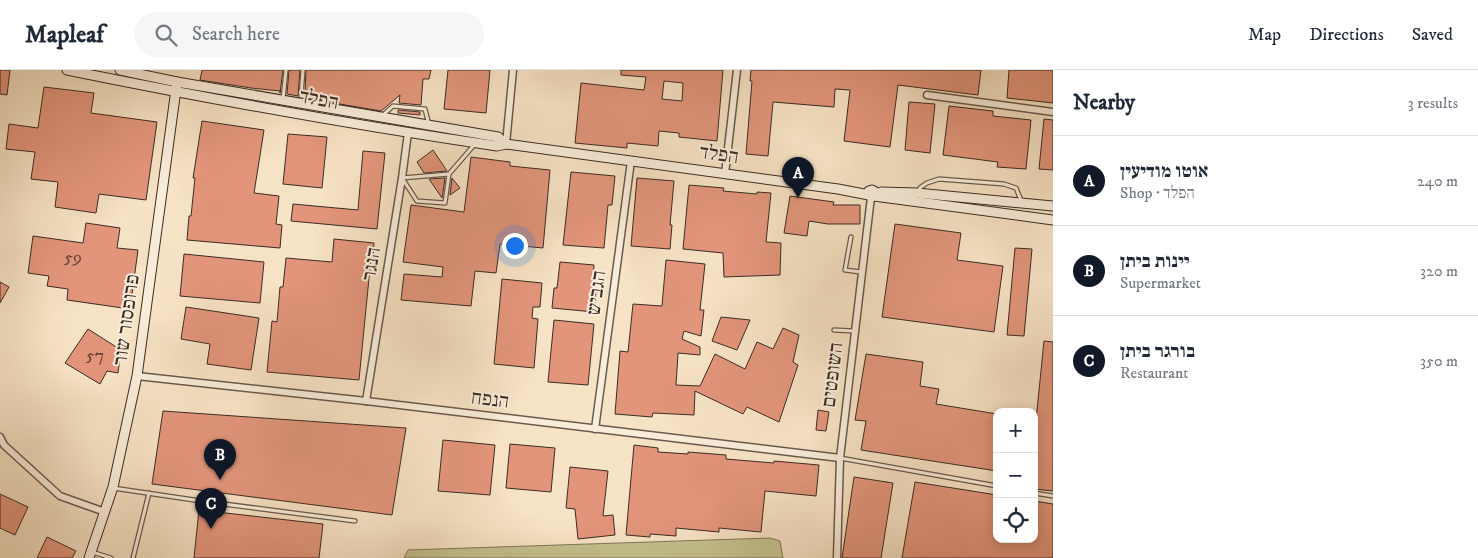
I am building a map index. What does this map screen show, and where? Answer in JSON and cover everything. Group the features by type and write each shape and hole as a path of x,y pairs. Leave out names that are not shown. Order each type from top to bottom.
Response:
{"street":[{"name":"הפלד","path":"67,70 175,92 408,133 498,146 506,144 1053,220"},
{"name":"הפלד","path":"120,70 177,82 498,137 506,144"},
{"path":"506,144 513,70"},
{"path":"725,174 737,70"},
{"name":"פרופסור שור","path":"90,555 113,487 137,376 177,82"},
{"path":"927,95 1053,112"},
{"name":"הנגר","path":"366,401 408,133"},
{"name":"הגביש","path":"595,429 631,161"},
{"name":"הפלד","path":"872,194 917,193 1053,206"},
{"name":"השופטים","path":"837,558 840,458 872,194"},
{"name":"הנפח","path":"137,376 366,401 840,458"},
{"path":"0,437 4,445 60,496 105,512"}],"lane":[{"path":"283,100 286,70"},
{"path":"304,70 301,96 314,97"},
{"path":"381,117 393,106 425,109 429,125"},
{"path":"449,174 402,178 417,201 445,203 449,174 476,143"},
{"path":"917,193 921,186 939,179 1004,184 1016,188 1023,203"},
{"path":"851,237 845,270 862,272"},
{"path":"834,330 855,331"},
{"path":"840,458 993,485"},
{"path":"113,487 201,501 356,521"},
{"path":"133,558 149,493"},
{"path":"1038,494 1053,496"},
{"path":"90,555 111,558"}],"shaded area":[{"path":"770,538 780,541 783,558 404,558 408,550"}],"building":[{"path":"0,70 10,70 7,95 0,94"},
{"path":"202,70 283,70 280,93 280,91 200,80"},
{"path":"289,70 300,70 298,96 287,94"},
{"path":"306,70 431,70 429,79 423,79 421,105 399,103 400,95 381,111 316,100 316,94 305,93"},
{"path":"448,70 490,70 486,113 444,109"},
{"path":"621,70 723,70 717,141 679,137 679,133 659,131 658,146 627,143 627,148 575,143 581,83 644,90 646,77 621,75","holes":["664,81 683,83 682,101 662,99"]},
{"path":"751,70 981,70 978,95 898,85 890,147 844,141 850,90 835,89 834,107 773,102 768,156 746,154 752,81 750,81"},
{"path":"1009,70 1053,70 1053,103 1007,98"},
{"path":"44,87 94,93 91,113 157,122 146,200 99,194 96,213 55,207 58,182 31,179 35,152 6,149 9,124 38,128"},
{"path":"909,102 935,104 930,153 905,150"},
{"path":"949,106 993,111 993,116 1031,120 1026,169 997,167 998,162 943,155"},
{"path":"398,110 420,112 420,115 398,113"},
{"path":"1044,119 1053,120 1053,170 1039,169"},
{"path":"202,121 264,130 254,193 279,196 276,224 282,225 280,248 187,240 195,178 193,178"},
{"path":"288,134 327,137 322,188 283,184"},
{"path":"433,150 447,171 424,173 417,162"},
{"path":"363,151 385,153 377,229 291,221 293,204 358,210"},
{"path":"471,157 510,162 510,166 550,170 543,248 500,244 496,273 475,271 471,306 401,300 404,274 442,277 443,267 403,262 411,205 464,212"},
{"path":"571,172 615,176 612,205 608,205 604,248 563,245"},
{"path":"445,178 442,198 429,179"},
{"path":"452,178 460,188 450,195"},
{"path":"637,178 674,181 670,249 631,246"},
{"path":"689,185 724,188 723,191 757,194 757,192 771,193 766,242 781,243 780,275 724,277 723,253 683,249"},
{"path":"790,196 834,202 833,205 860,205 860,224 828,224 809,221 807,236 784,233"},
{"path":"86,223 120,228 117,248 138,250 130,309 67,300 68,289 47,286 49,276 28,273 33,236 83,243"},
{"path":"895,224 961,233 957,260 1003,266 994,332 882,317"},
{"path":"334,239 374,243 359,380 267,372 272,321 277,322 280,287 283,287 286,258 332,262"},
{"path":"1015,248 1032,249 1024,336 1007,335"},
{"path":"184,254 264,262 260,303 180,296"},
{"path":"666,260 705,264 700,310 704,310 701,336 684,331 682,339 700,347 700,355 678,353 676,385 700,386 715,354 745,369 757,342 773,349 783,328 799,335 793,362 798,365 779,422 747,407 743,414 695,391 694,415 653,413 652,417 615,414 620,351 628,352 633,304 662,306"},
{"path":"560,262 594,265 592,291 596,291 594,312 552,308"},
{"path":"502,279 542,283 540,307 533,307 532,318 538,319 534,368 494,364"},
{"path":"0,282 9,287 0,303"},
{"path":"186,307 259,318 251,370 207,364 210,344 181,339"},
{"path":"721,317 750,320 737,350 712,341"},
{"path":"554,320 594,324 588,385 548,382"},
{"path":"88,329 121,350 118,373 107,371 100,384 65,363"},
{"path":"1044,341 1053,342 1053,491 1038,489 1037,408"},
{"path":"866,354 923,362 920,386 939,389 936,404 993,413 993,470 861,450 866,421 855,420"},
{"path":"818,410 829,412 826,431 816,430"},
{"path":"163,411 406,428 392,515 152,484"},
{"path":"443,440 495,445 490,495 438,491"},
{"path":"510,444 555,448 551,492 506,488"},
{"path":"634,445 658,448 658,452 726,455 726,459 819,465 816,496 765,491 761,532 719,528 719,532 676,528 676,536 650,534 650,537 626,535"},
{"path":"570,467 608,471 603,516 613,515 615,535 578,539 575,509 566,508"},
{"path":"854,477 893,483 881,558 842,558"},
{"path":"915,482 993,494 993,543 1038,543 1038,502 1053,504 1053,558 902,558"},
{"path":"0,494 28,507 15,535 0,528"},
{"path":"199,510 323,524 319,558 194,558"},
{"path":"47,537 76,551 72,558 37,558"}],"place":[{"name":"אוטו מודיעין","path":"798,198"},
{"name":"יינות ביתן","path":"220,480"},
{"name":"בורגר ביתן","path":"211,529"}]}
